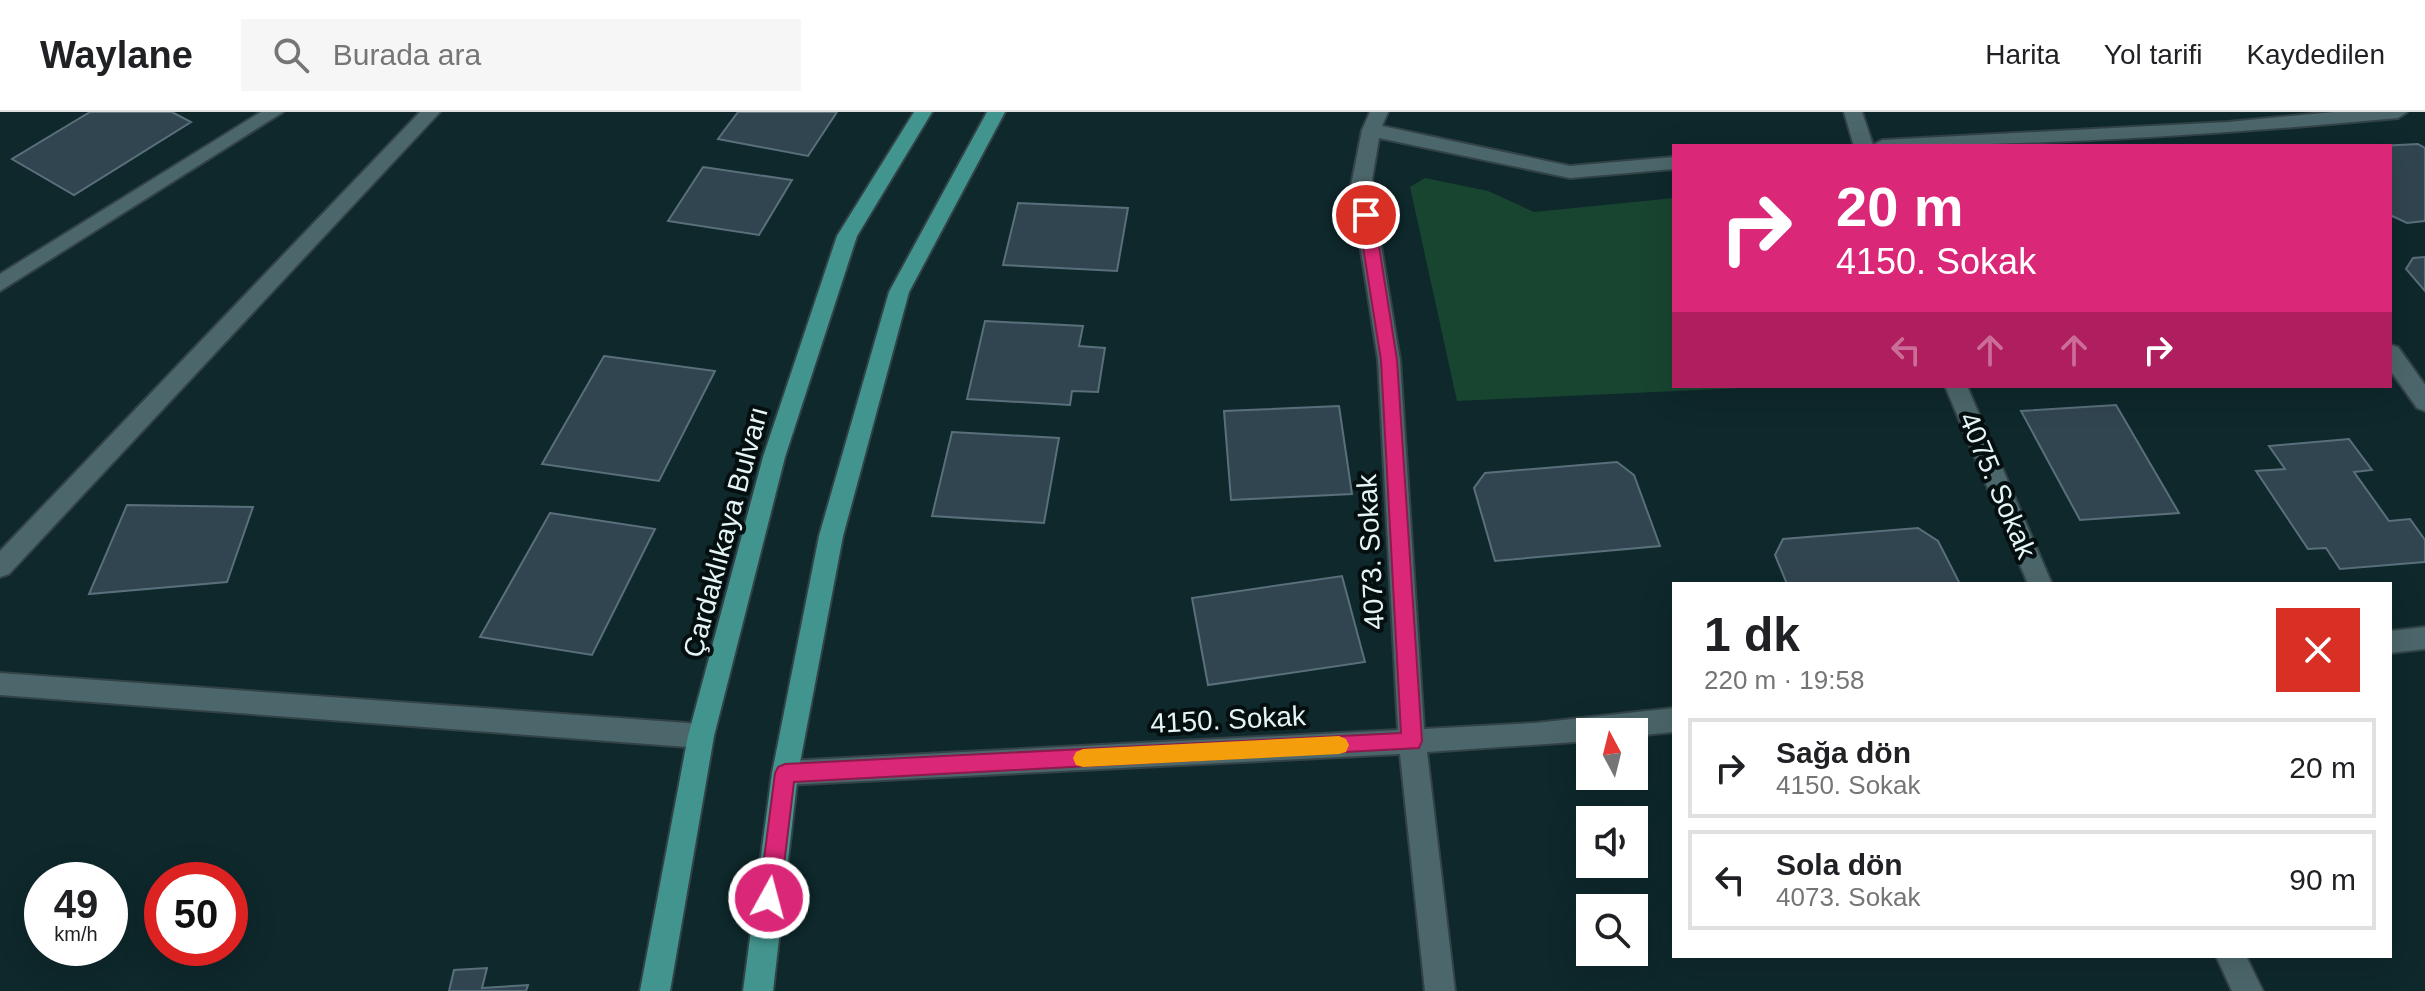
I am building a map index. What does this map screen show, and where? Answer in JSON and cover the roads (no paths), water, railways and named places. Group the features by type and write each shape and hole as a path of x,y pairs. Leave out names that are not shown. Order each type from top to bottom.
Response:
{"main road":[{"name":"Çardaklıkaya Bulvarı","path":"655,991 701,736 774,457 847,236 923,112"},
{"path":"758,991 785,773 831,536 899,292 996,112"}],"street":[{"path":"0,284 274,112"},
{"path":"0,567 431,112"},
{"path":"1853,112 1863,144"},
{"path":"1908,144 2223,120 2398,112"},
{"path":"2223,120 2241,144"},
{"path":"1375,121 1570,172 1672,163"},
{"name":"4073. Sokak","path":"1375,121 1361,186 1389,360 1412,741 1440,991"},
{"path":"2392,356 2425,402"},
{"name":"4075. Sokak","path":"1957,388 2039,582"},
{"path":"2392,642 2425,638"},
{"path":"0,684 701,736"},
{"name":"4150. Sokak","path":"785,773 1535,735 1672,720"},
{"path":"2231,958 2248,991"}]}
